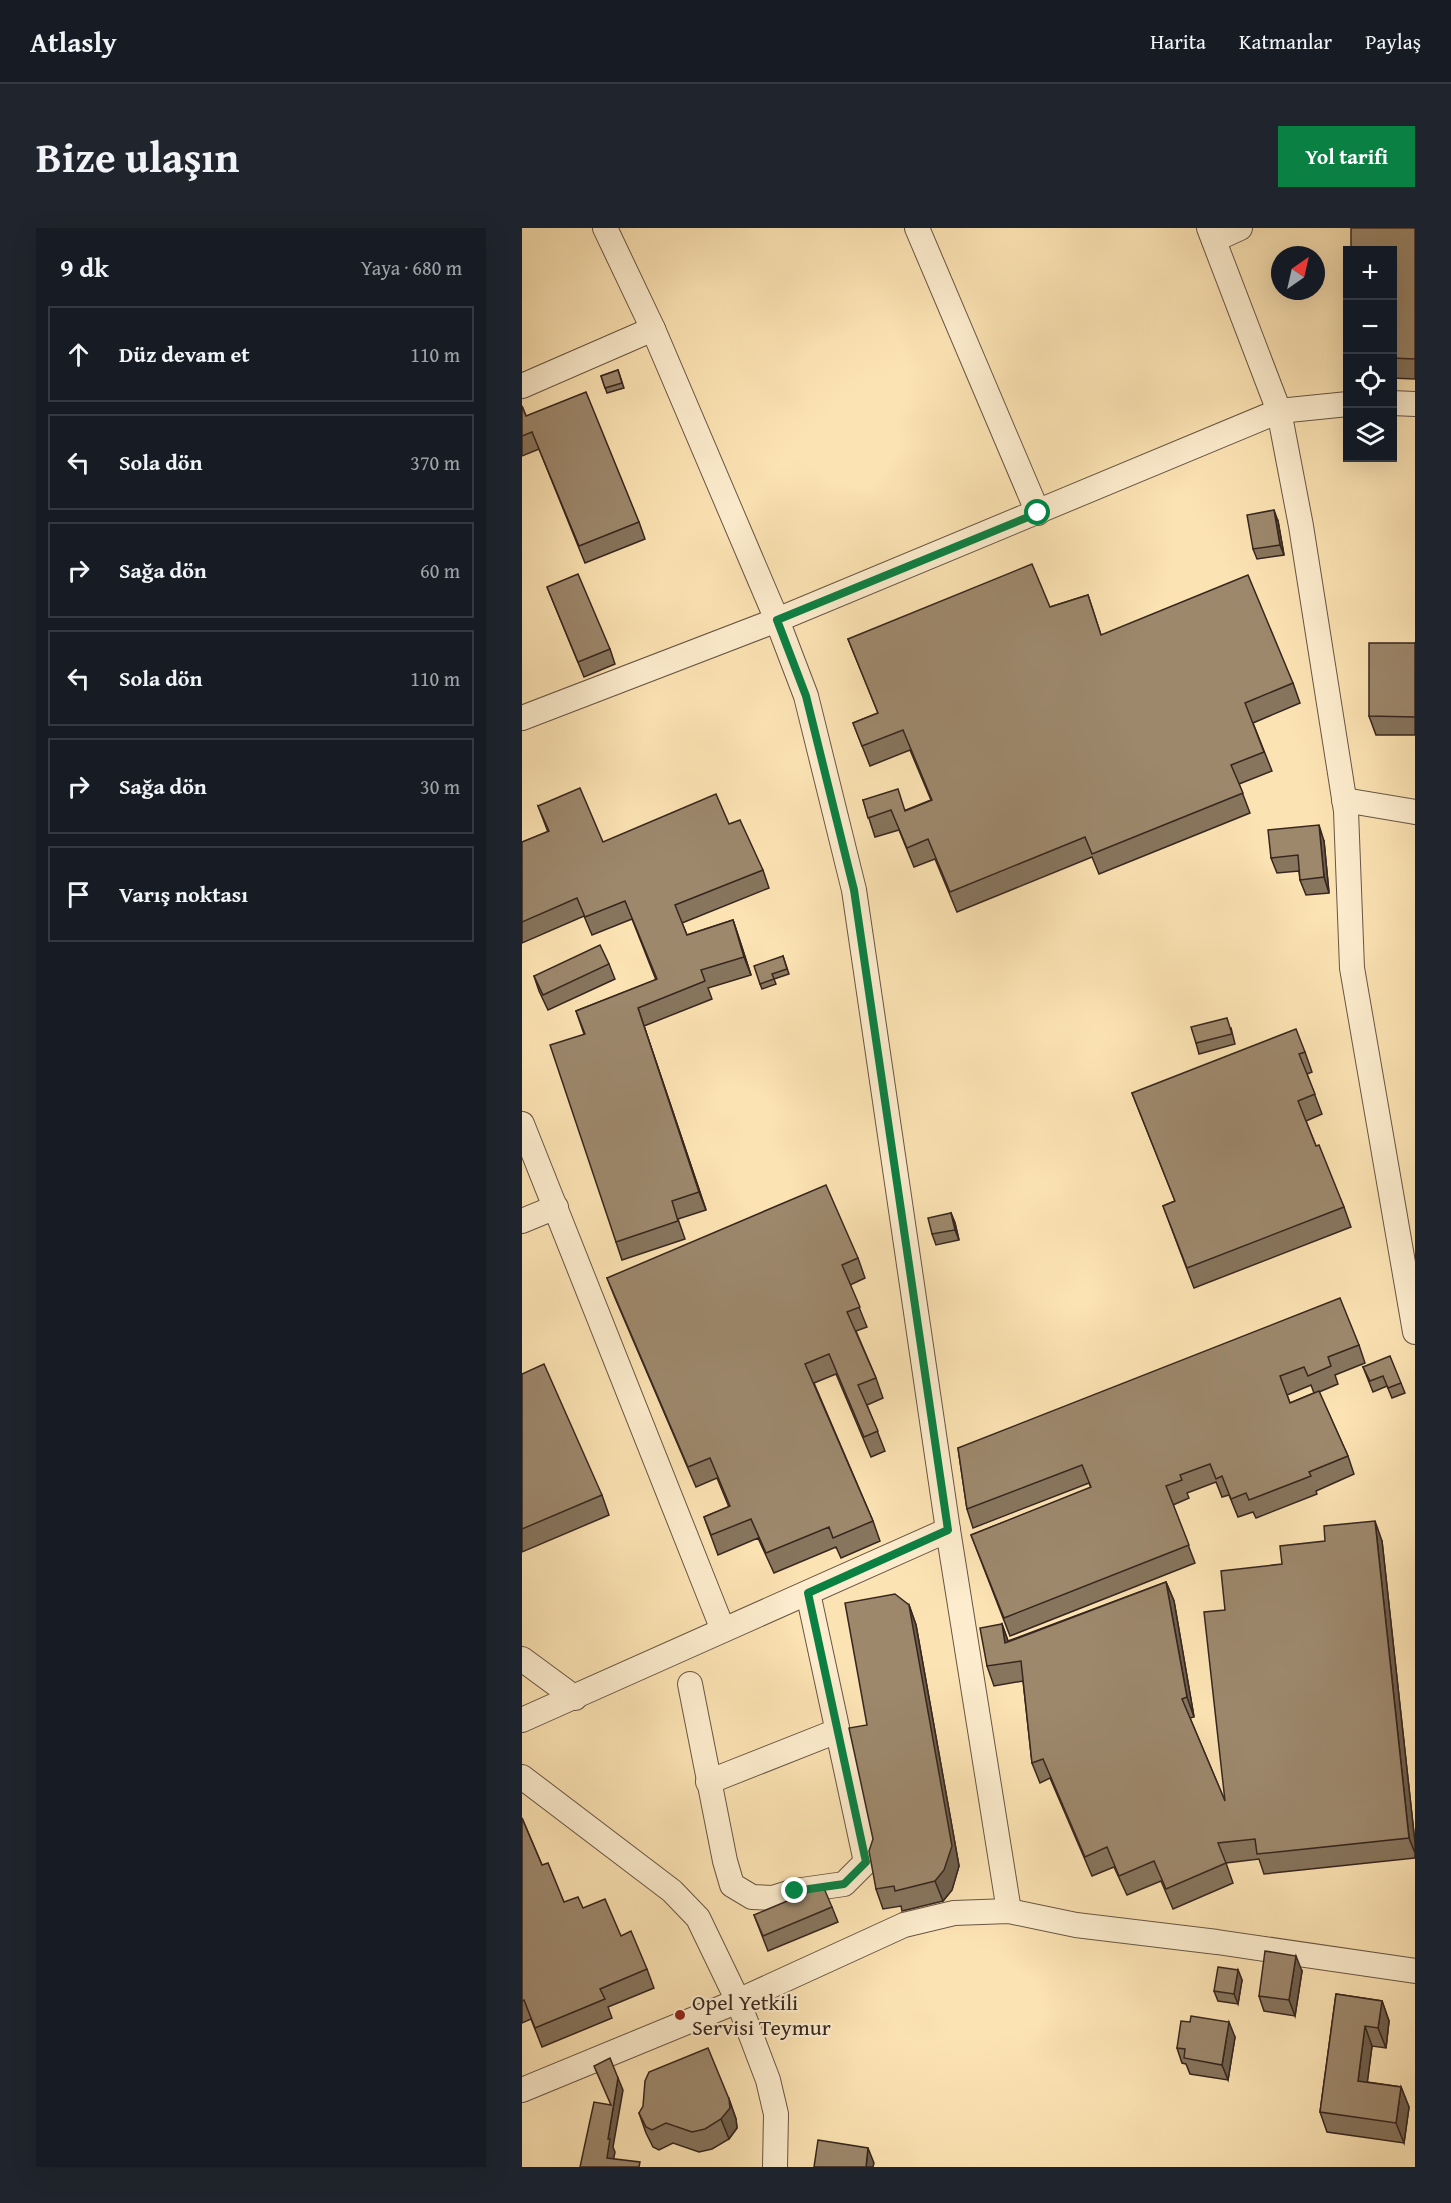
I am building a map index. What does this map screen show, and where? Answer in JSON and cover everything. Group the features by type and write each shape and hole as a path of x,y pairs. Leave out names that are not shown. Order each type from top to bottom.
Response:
{"street":[{"path":"606,228 653,329 777,620 806,696 854,890 948,1530 1009,1911"},
{"path":"917,228 1038,513"},
{"path":"1240,228 1211,234 1279,411 1301,526 1344,800 1352,968 1415,1332"},
{"path":"522,386 653,329"},
{"path":"1397,403 1415,404"},
{"path":"522,718 777,620 1279,411 1343,404"},
{"path":"1344,800 1415,812"},
{"path":"522,1124 723,1630"},
{"path":"522,1221 556,1207"},
{"path":"522,1719 575,1698 948,1530"},
{"path":"690,1684 708,1782 732,1885 752,1897 773,1898 795,1891 844,1884 866,1862 808,1593"},
{"path":"522,1659 575,1698"},
{"path":"708,1782 837,1731"},
{"path":"522,1778 672,1891 698,1918 738,2001 768,2080 776,2114 775,2167"},
{"path":"522,2090 738,2001 904,1925 954,1913 1009,1911 1076,1925 1217,1942 1415,1971"}],"building":[{"path":"1351,228 1415,228 1415,359 1397,358 1397,246 1351,246"},
{"path":"618,370 622,383 605,388 601,376"},
{"path":"586,392 639,522 579,546 532,432 522,436 522,406 526,416"},
{"path":"1274,510 1280,545 1253,549 1247,515"},
{"path":"1032,564 1050,607 1088,595 1101,635 1248,575 1293,683 1245,703 1264,752 1231,765 1243,793 1092,854 1085,837 950,892 928,839 907,848 891,810 868,818 863,800 898,789 905,811 932,800 903,730 862,746 853,723 878,713 848,639"},
{"path":"578,574 610,649 578,662 547,587"},
{"path":"1369,643 1415,643 1415,717 1369,716"},
{"path":"580,788 603,842 716,794 729,824 740,820 763,870 675,905 687,935 733,920 744,957 701,970 705,981 638,1008 699,1192 672,1201 678,1221 616,1242 550,1045 585,1034 576,1011 657,979 625,901 585,917 577,898 522,922 522,842 549,831 538,806"},
{"path":"1319,825 1324,877 1300,880 1298,855 1271,858 1268,830"},
{"path":"600,945 609,964 543,995 534,976"},
{"path":"783,956 787,969 772,974 774,979 760,984 754,966"},
{"path":"1227,1018 1232,1034 1196,1043 1191,1027"},
{"path":"1296,1029 1305,1052 1299,1054 1315,1094 1298,1101 1344,1207 1187,1268 1163,1206 1175,1201 1132,1093"},
{"path":"826,1185 858,1258 842,1265 860,1307 847,1312 876,1378 858,1385 878,1431 864,1437 829,1354 805,1364 873,1521 833,1538 829,1527 766,1553 751,1519 711,1535 704,1517 730,1506 710,1458 688,1467 607,1278"},
{"path":"951,1213 955,1230 932,1234 928,1218"},
{"path":"1340,1298 1359,1345 1328,1357 1331,1366 1308,1376 1304,1367 1280,1376 1290,1403 1319,1391 1348,1456 1309,1472 1311,1476 1249,1500 1246,1493 1231,1499 1222,1476 1216,1479 1210,1464 1180,1475 1182,1480 1166,1486 1189,1545 1004,1618 971,1535 1091,1487 1082,1465 967,1509 958,1448"},
{"path":"1390,1356 1401,1383 1388,1388 1383,1376 1370,1381 1363,1367"},
{"path":"544,1364 602,1495 522,1529 522,1374"},
{"path":"1375,1521 1409,1838 1257,1854 1255,1839 1218,1843 1226,1863 1166,1889 1154,1861 1119,1876 1107,1847 1085,1857 1043,1759 1032,1763 1021,1661 987,1666 980,1628 1002,1624 1005,1643 1166,1582 1187,1697 1182,1699 1225,1801 1204,1612 1225,1610 1221,1571 1282,1564 1280,1546 1325,1541 1324,1526"},
{"path":"895,1594 909,1605 952,1846 944,1870 935,1881 895,1891 894,1886 876,1889 869,1851 873,1839 849,1728 867,1725 845,1603"},
{"path":"522,1818 542,1865 548,1863 564,1902 578,1897 583,1908 605,1899 621,1936 631,1931 647,1969 600,1989 605,1999 535,2028 524,2000 522,2001"},
{"path":"823,1886 832,1907 763,1936 754,1915"},
{"path":"1265,1951 1296,1956 1289,2000 1259,1996"},
{"path":"1218,1967 1238,1970 1234,1994 1214,1991"},
{"path":"1336,1994 1382,2001 1378,2028 1365,2026 1358,2081 1401,2087 1396,2123 1320,2112"},
{"path":"1191,2016 1229,2022 1222,2065 1184,2058 1185,2049 1177,2048 1181,2021 1190,2022"},
{"path":"708,2048 729,2099 730,2108 721,2119 705,2129 692,2132 666,2123 652,2130 646,2127 639,2113 643,2106 645,2081 649,2072"},
{"path":"610,2058 618,2078 607,2158 640,2162 639,2167 580,2167 594,2102 611,2105 594,2066"},
{"path":"818,2140 868,2148 866,2167 814,2167"}],"place":[{"name":"Opel Yetkili Servisi Teymur","path":"680,2015"}],"route":[{"path":"795,1891 844,1884 866,1862 808,1593 948,1530 854,890 806,696 777,620 1038,513"}]}
